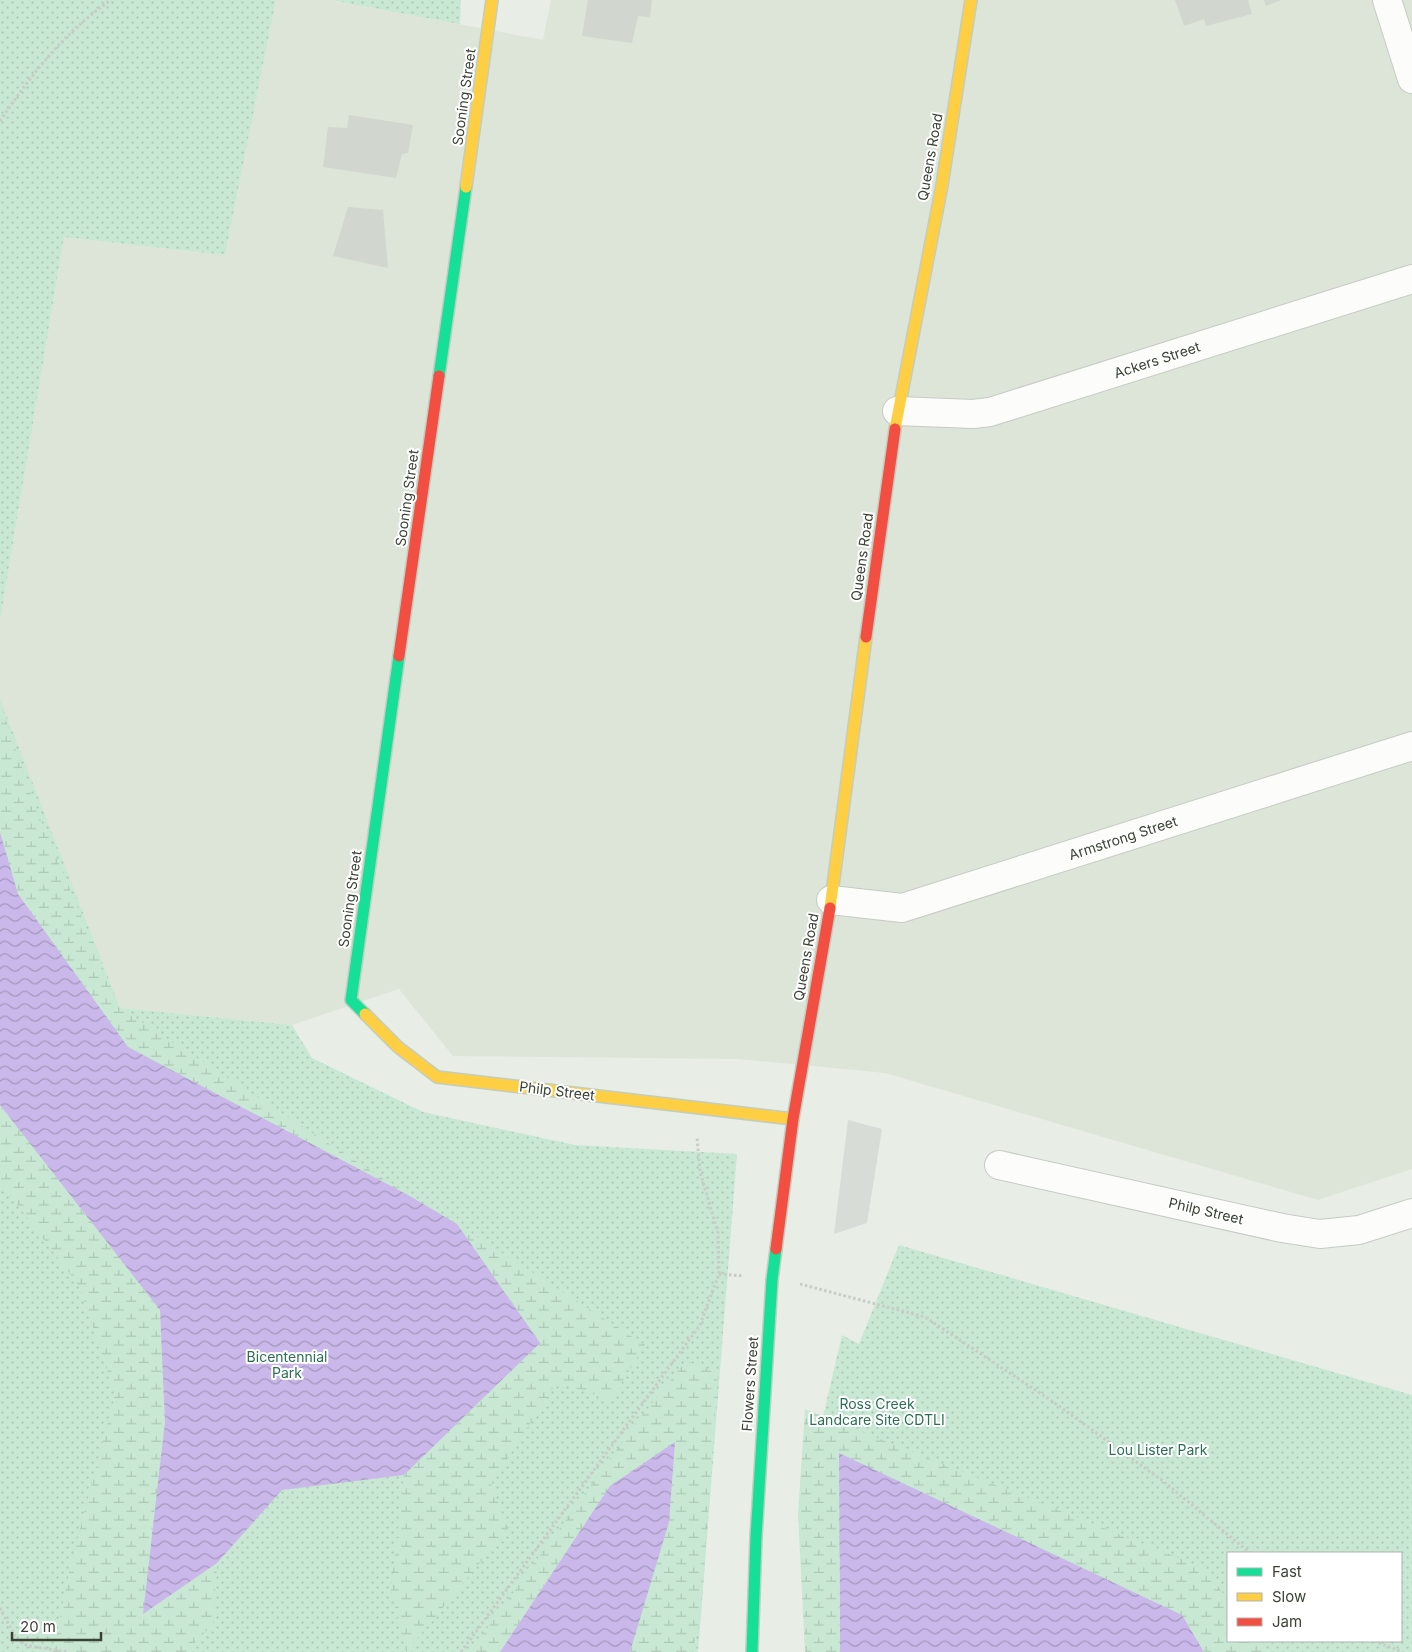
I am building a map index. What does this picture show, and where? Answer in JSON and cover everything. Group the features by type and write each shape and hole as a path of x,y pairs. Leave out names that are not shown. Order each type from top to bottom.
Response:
{"street":[{"name":"Sooning Street","path":"351,1000 492,0"},
{"name":"Queens Road","path":"793,1119 832,900 897,411 942,185 972,0"},
{"path":"1387,0 1412,79"},
{"name":"Ackers Street","path":"897,411 973,414 990,412 1412,279"},
{"name":"Armstrong Street","path":"832,900 902,908 1412,746"},
{"name":"Philp Street","path":"351,1000 398,1047 437,1078 793,1119"},
{"name":"Flowers Street","path":"752,1652 756,1537 772,1280 793,1119"},
{"name":"Philp Street","path":"999,1165 1282,1228 1320,1234 1358,1230 1412,1213"}],"path":[{"path":"0,121 24,86 58,44 111,0"},
{"path":"461,1652 700,1325 719,1274 718,1233 700,1172 697,1138 699,1108"},
{"path":"719,1274 812,1287 925,1317 1068,1412 1163,1481 1249,1552"},
{"path":"0,1608 17,1640 28,1646 68,1652"},
{"path":"1377,1642 1402,1652"}],"shaded area":[{"path":"276,0 331,0 543,40 551,0 1412,0 1412,1169 1318,1200 885,1073 737,1059 453,1056 399,989 292,1025 120,1008 0,703 0,621 64,237 225,255"},
{"path":"848,1120 882,1129 867,1223 834,1234"}],"green space":[{"path":"0,0 276,0 225,255 64,237 0,621"},
{"path":"331,0 461,0 460,24 459,24"},
{"name":"Bicentennial Park","path":"0,699 120,1008 292,1025 312,1058 423,1112 575,1145 737,1154 698,1652 0,1652"},
{"path":"0,703 36,809 120,1008 408,1195 128,1047 18,894 0,832"},
{"path":"0,1105 159,1310 165,1422 143,1613 217,1563 213,1624 186,1652 53,1652 71,1563 115,1395 80,1287 0,1182"},
{"path":"457,1224 645,1345 611,1400 557,1382 491,1484 508,1529 406,1652 391,1590 404,1475 540,1343"},
{"name":"Lou Lister Park","path":"899,1245 1412,1395 1412,1652 1210,1652 1185,1609 818,1438 842,1335 859,1344"},
{"path":"686,1361 718,1373 701,1615 692,1652 630,1652 669,1522 610,1486 500,1652 470,1652 636,1423"},
{"path":"805,1409 1204,1568 1227,1599 1227,1642 1262,1642 1270,1652 1204,1652 1181,1615 839,1554 840,1652 805,1652 798,1514"}],"water":[{"path":"0,832 18,894 128,1047 408,1195 457,1224 540,1343 404,1475 282,1490 217,1563 143,1614 165,1422 160,1310 0,1105"},
{"path":"675,1442 669,1522 630,1652 500,1652 610,1486"},
{"path":"839,1453 1182,1615 1204,1652 840,1652"}],"building":[{"path":"588,0 652,0 650,17 638,16 632,43 582,36"},
{"path":"1175,0 1248,0 1252,14 1206,26 1204,19 1184,26"},
{"path":"1264,0 1281,0 1266,6"},
{"path":"349,115 413,125 408,153 402,154 396,178 323,167 328,127 347,128"},
{"path":"348,207 383,210 388,268 333,256"}],"traffic: fast":[{"path":"439,376 466,187"},
{"path":"365,1014 351,1000 399,656"},
{"path":"752,1652 756,1537 772,1280 776,1249"}],"traffic: slow":[{"path":"466,187 492,0"},
{"path":"895,429 942,185 971,0"},
{"path":"830,908 866,637"},
{"path":"365,1014 398,1047 437,1077 793,1119"}],"traffic: jam":[{"path":"399,656 439,376"},
{"path":"866,637 895,429"},
{"path":"776,1249 793,1119 830,908"}],"park label":[{"name":"Ross Creek Landcare Site CDTLI","path":"877,1412"}]}
